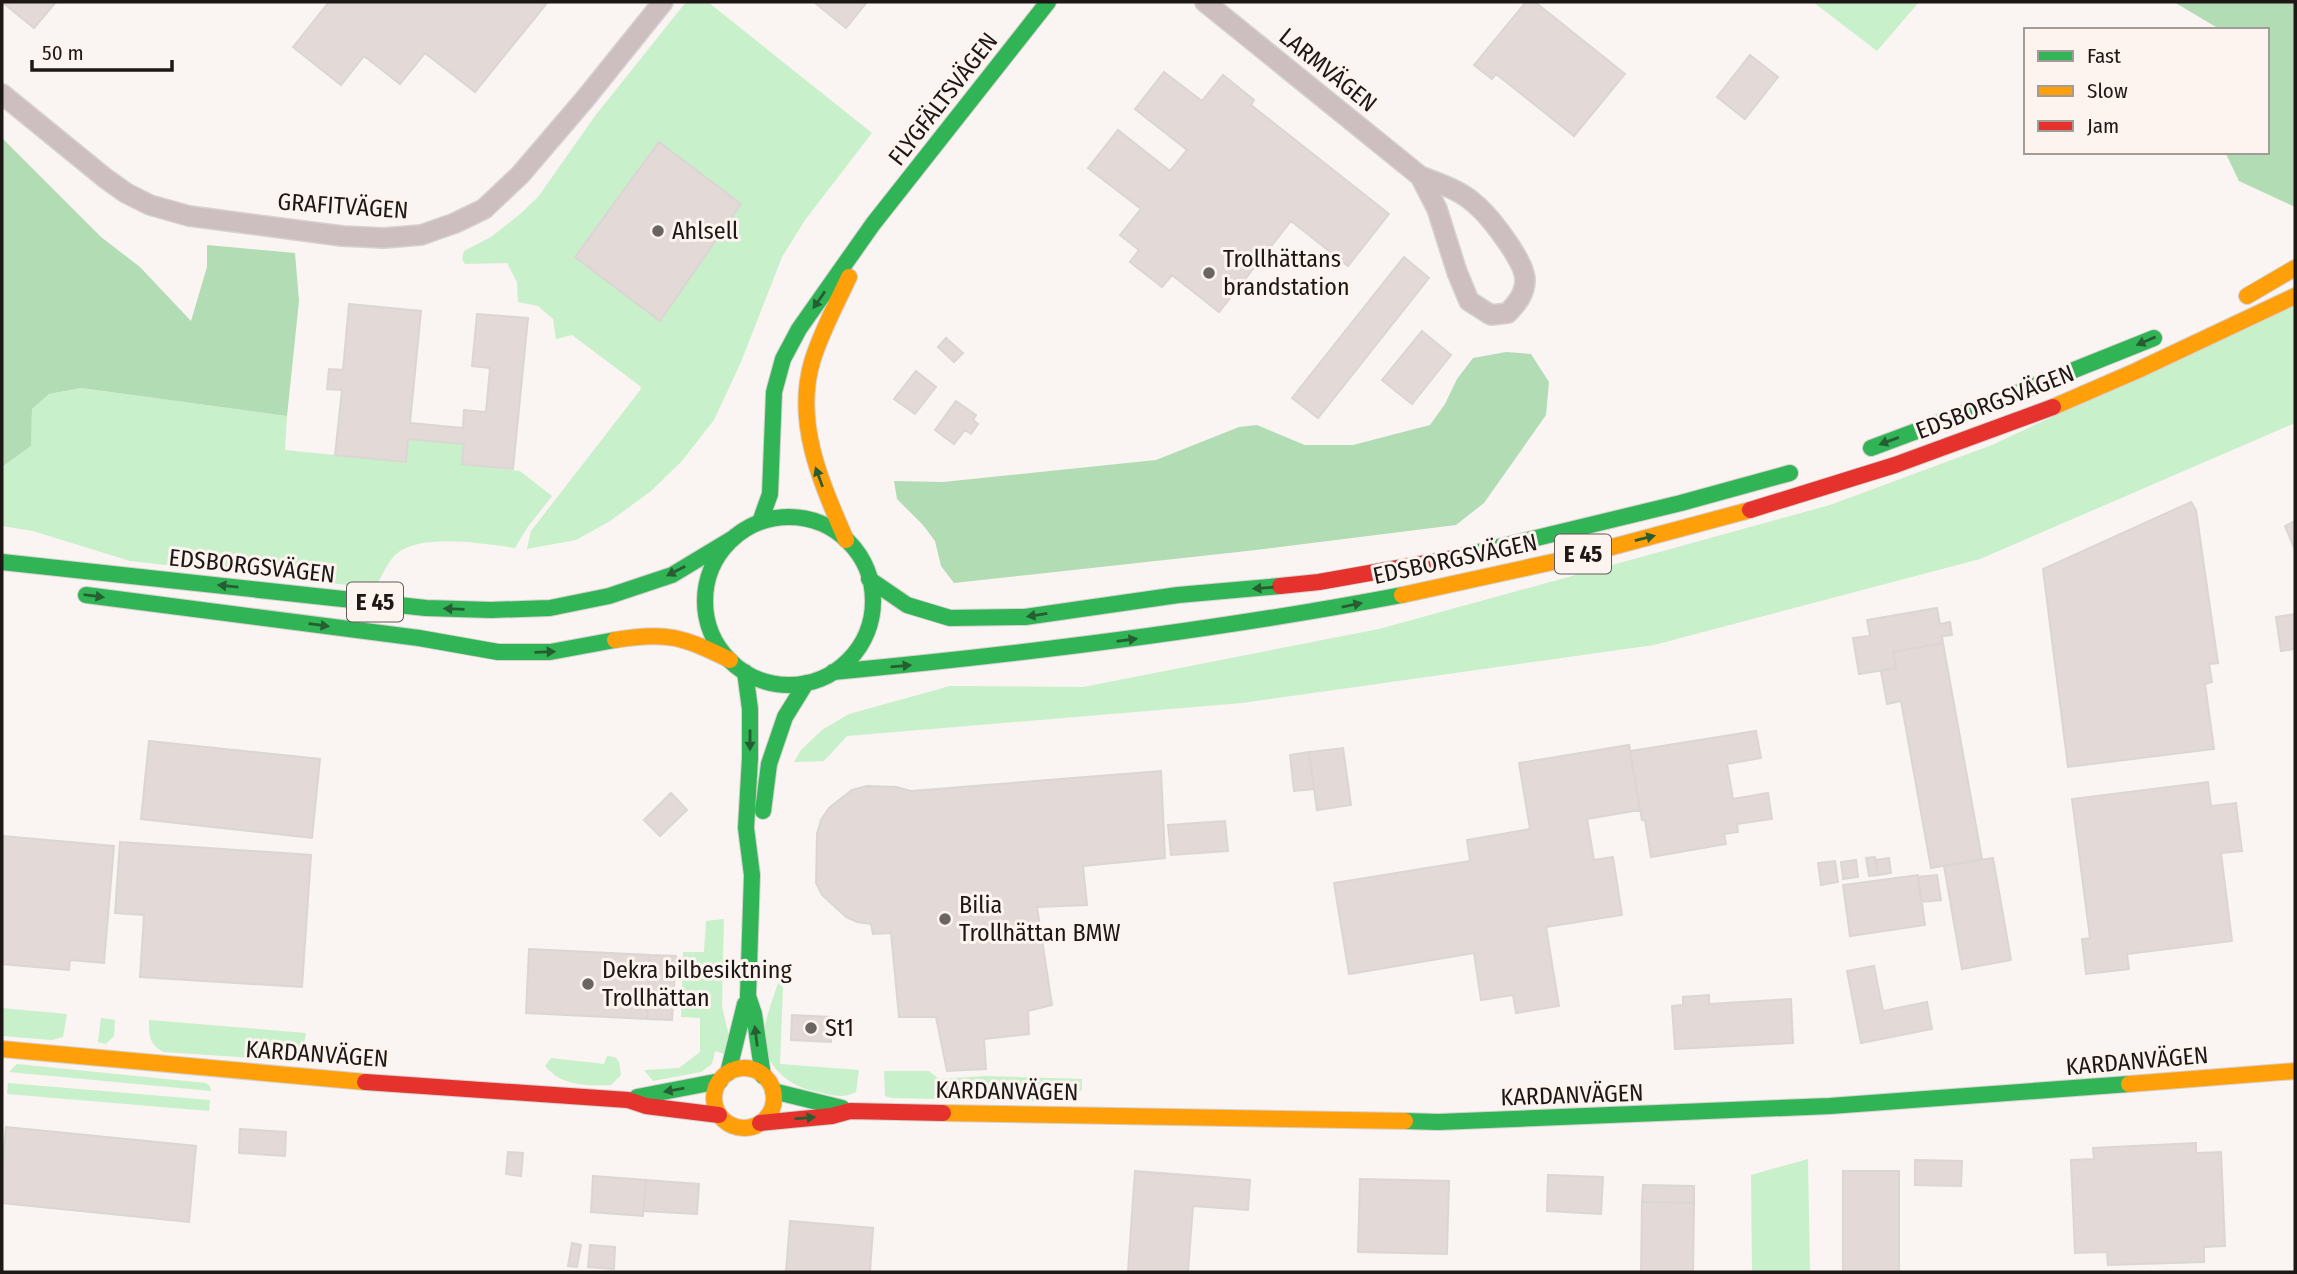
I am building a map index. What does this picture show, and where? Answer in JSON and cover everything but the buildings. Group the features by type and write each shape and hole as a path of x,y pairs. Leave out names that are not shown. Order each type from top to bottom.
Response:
{"main road":[{"name":"FLYGFÄLTSVÄGEN","path":"760,522 770,494 774,392 783,359 799,329 873,224 1048,2"},
{"name":"FLYGFÄLTSVÄGEN","path":"846,540 810,450 806,421 807,384 812,364 873,224"},
{"path":"2231,305 2295,268"},
{"name":"EDSBORGSVÄGEN","path":"833,672 999,657 1324,610 1472,581 1687,528 1840,483 1977,436 2128,376 2295,296"},
{"name":"EDSBORGSVÄGEN","path":"1852,455 2002,399 2168,332"},
{"name":"EDSBORGSVÄGEN","path":"869,579 907,605 950,618 1024,617 1178,595 1319,582 1464,556 1799,471"},
{"name":"E 45","path":"775,518 806,519 834,531 846,540 860,558 869,579 872,600 867,631 856,650 833,672 806,683 775,683 745,672 730,660 713,638 705,611 710,570 735,537 760,522 775,518"},
{"name":"EDSBORGSVÄGEN","path":"2,562 426,608 550,608 609,596 672,575 735,537"},
{"name":"EDSBORGSVÄGEN","path":"69,592 419,638 498,652 550,652 629,638 669,635 698,644 730,660"},
{"path":"724,1077 746,1069 763,1076 769,1082 773,1091 771,1110 760,1123 751,1127 729,1124 719,1115 714,1096 736,1047 742,1012 748,996 752,874 746,828 750,709 745,672"},
{"path":"752,874 761,830 769,764 785,717 806,683"},
{"path":"748,996 754,1014 763,1076"},
{"name":"KARDANVÄGEN","path":"2,1049 313,1078 628,1100 646,1106 719,1115"},
{"name":"KARDANVÄGEN","path":"760,1123 832,1116 850,1111 1438,1122 1830,1106 2295,1071"},
{"name":"KARDANVÄGEN","path":"628,1100 724,1077"},
{"name":"KARDANVÄGEN","path":"773,1091 832,1104 850,1111"}],"street":[{"name":"GRAFITVÄGEN","path":"2,94 105,178 150,205 188,216 342,236 384,238 421,235 484,209 520,175 663,2"},
{"name":"LARMVÄGEN","path":"1205,2 1420,176 1473,202 1495,226 1514,253 1525,278 1522,295 1508,313 1491,315 1469,301 1437,209 1420,176"}],"green space":[{"path":"686,2 708,2 872,133 805,220 782,257 741,362 714,420 681,462 651,491 610,521 576,540 527,549 531,531 641,389 572,335 556,339 553,319 538,306 518,302 517,282 507,263 465,264 462,259 464,251 491,237 538,197 595,116"},
{"path":"1813,2 1919,2 1877,51"},
{"path":"2174,2 2295,2 2295,207 2239,181 2226,154 2269,154 2269,28 2218,28"},
{"path":"2,138 101,237 140,267 191,321 207,267 207,245 295,253 299,301 287,416 81,388 49,394 32,409 31,446 2,467"},
{"path":"2295,303 2295,423 1980,559 1654,645 1242,703 847,736 824,761 794,762 801,750 822,730 849,714 950,686 1083,687 1379,629 1830,505 1992,445"},
{"path":"1506,352 1531,354 1549,382 1546,415 1484,503 1456,525 954,583 941,566 935,541 897,499 894,481 943,482 1156,460 1239,427 1257,425 1305,445 1353,445 1430,425 1445,404 1457,379 1473,358"},
{"path":"81,388 287,416 285,450 406,462 408,439 464,444 463,464 520,471 552,496 515,548 453,541 406,548 395,555 375,588 130,561 33,531 2,526 2,467 31,446 32,409 49,394"},
{"path":"724,919 722,1007 729,1036 724,1054 715,1051 712,1064 701,1072 653,1081 644,1070 679,1068 700,1052 700,1018 681,1017 683,952 704,952 706,921"},
{"path":"778,983 783,987 780,1064 859,1070 856,1092 840,1096 804,1088 785,1078 771,1062 766,1052 764,1030"},
{"path":"2,1008 67,1014 63,1037 52,1040 2,1036"},
{"path":"101,1018 115,1020 114,1036 106,1044 98,1042"},
{"path":"149,1020 306,1033 302,1056 295,1061 164,1052 155,1046 151,1039"},
{"path":"607,1056 615,1057 619,1062 621,1075 611,1085 584,1085 567,1081 551,1073 545,1066 551,1058 604,1064"},
{"path":"17,1064 206,1083 211,1091 9,1072"},
{"path":"884,1071 929,1071 939,1079 984,1076 1082,1079 1082,1089 1072,1102 891,1098 885,1096"},
{"path":"8,1083 210,1100 209,1111 7,1094"},
{"path":"1808,1159 1810,1272 1752,1272 1751,1175"}],"traffic: fast":[{"path":"760,522 770,494 774,392 783,359 799,329 873,224 1048,2"},
{"path":"1871,448 2154,338"},
{"path":"1454,558 1681,503 1790,473"},
{"path":"789,517 821,524 848,542 866,569 873,601 866,633 848,660 821,678 789,685 757,678 730,660 712,633 705,601 712,569 730,542 757,524 789,517"},
{"path":"2,562 426,608 550,608 609,596 672,575 735,537"},
{"path":"869,579 907,605 950,618 1025,617 1178,595 1280,586"},
{"path":"86,595 419,638 498,652 550,652 615,640"},
{"path":"833,672 1118,640 1260,620 1402,595"},
{"path":"745,672 750,709 746,828 752,875 748,996 754,1014 763,1076"},
{"path":"763,811 769,764 785,717 806,683"},
{"path":"728,1073 745,1004"},
{"path":"637,1097 720,1081"},
{"path":"1405,1121 1438,1122 1830,1106 2129,1084"},
{"path":"773,1091 842,1108"}],"traffic: slow":[{"path":"2247,296 2295,268"},
{"path":"846,540 813,453 806,408 812,362 824,329 849,277"},
{"path":"2053,407 2295,296"},
{"path":"1402,595 1571,558 1750,510"},
{"path":"615,640 648,636 674,638 730,660"},
{"path":"2,1049 365,1082"},
{"path":"744,1068 765,1077 774,1098 765,1119 744,1128 723,1119 714,1098 723,1077 744,1068"},
{"path":"2129,1084 2295,1071"},
{"path":"943,1113 1405,1121"}],"traffic: jam":[{"path":"1750,510 1895,465 2053,407"},
{"path":"1280,586 1319,582 1454,558"},
{"path":"365,1082 628,1100 646,1106 719,1115"},
{"path":"760,1123 832,1116 850,1111 943,1113"}],"place":[{"name":"Ahlsell","path":"658,231"},
{"name":"Trollhättans brandstation","path":"1209,273"},
{"name":"Bilia Trollhättan BMW","path":"945,919"},
{"name":"Dekra bilbesiktning Trollhättan","path":"588,984"},
{"name":"St1","path":"811,1028"}]}
